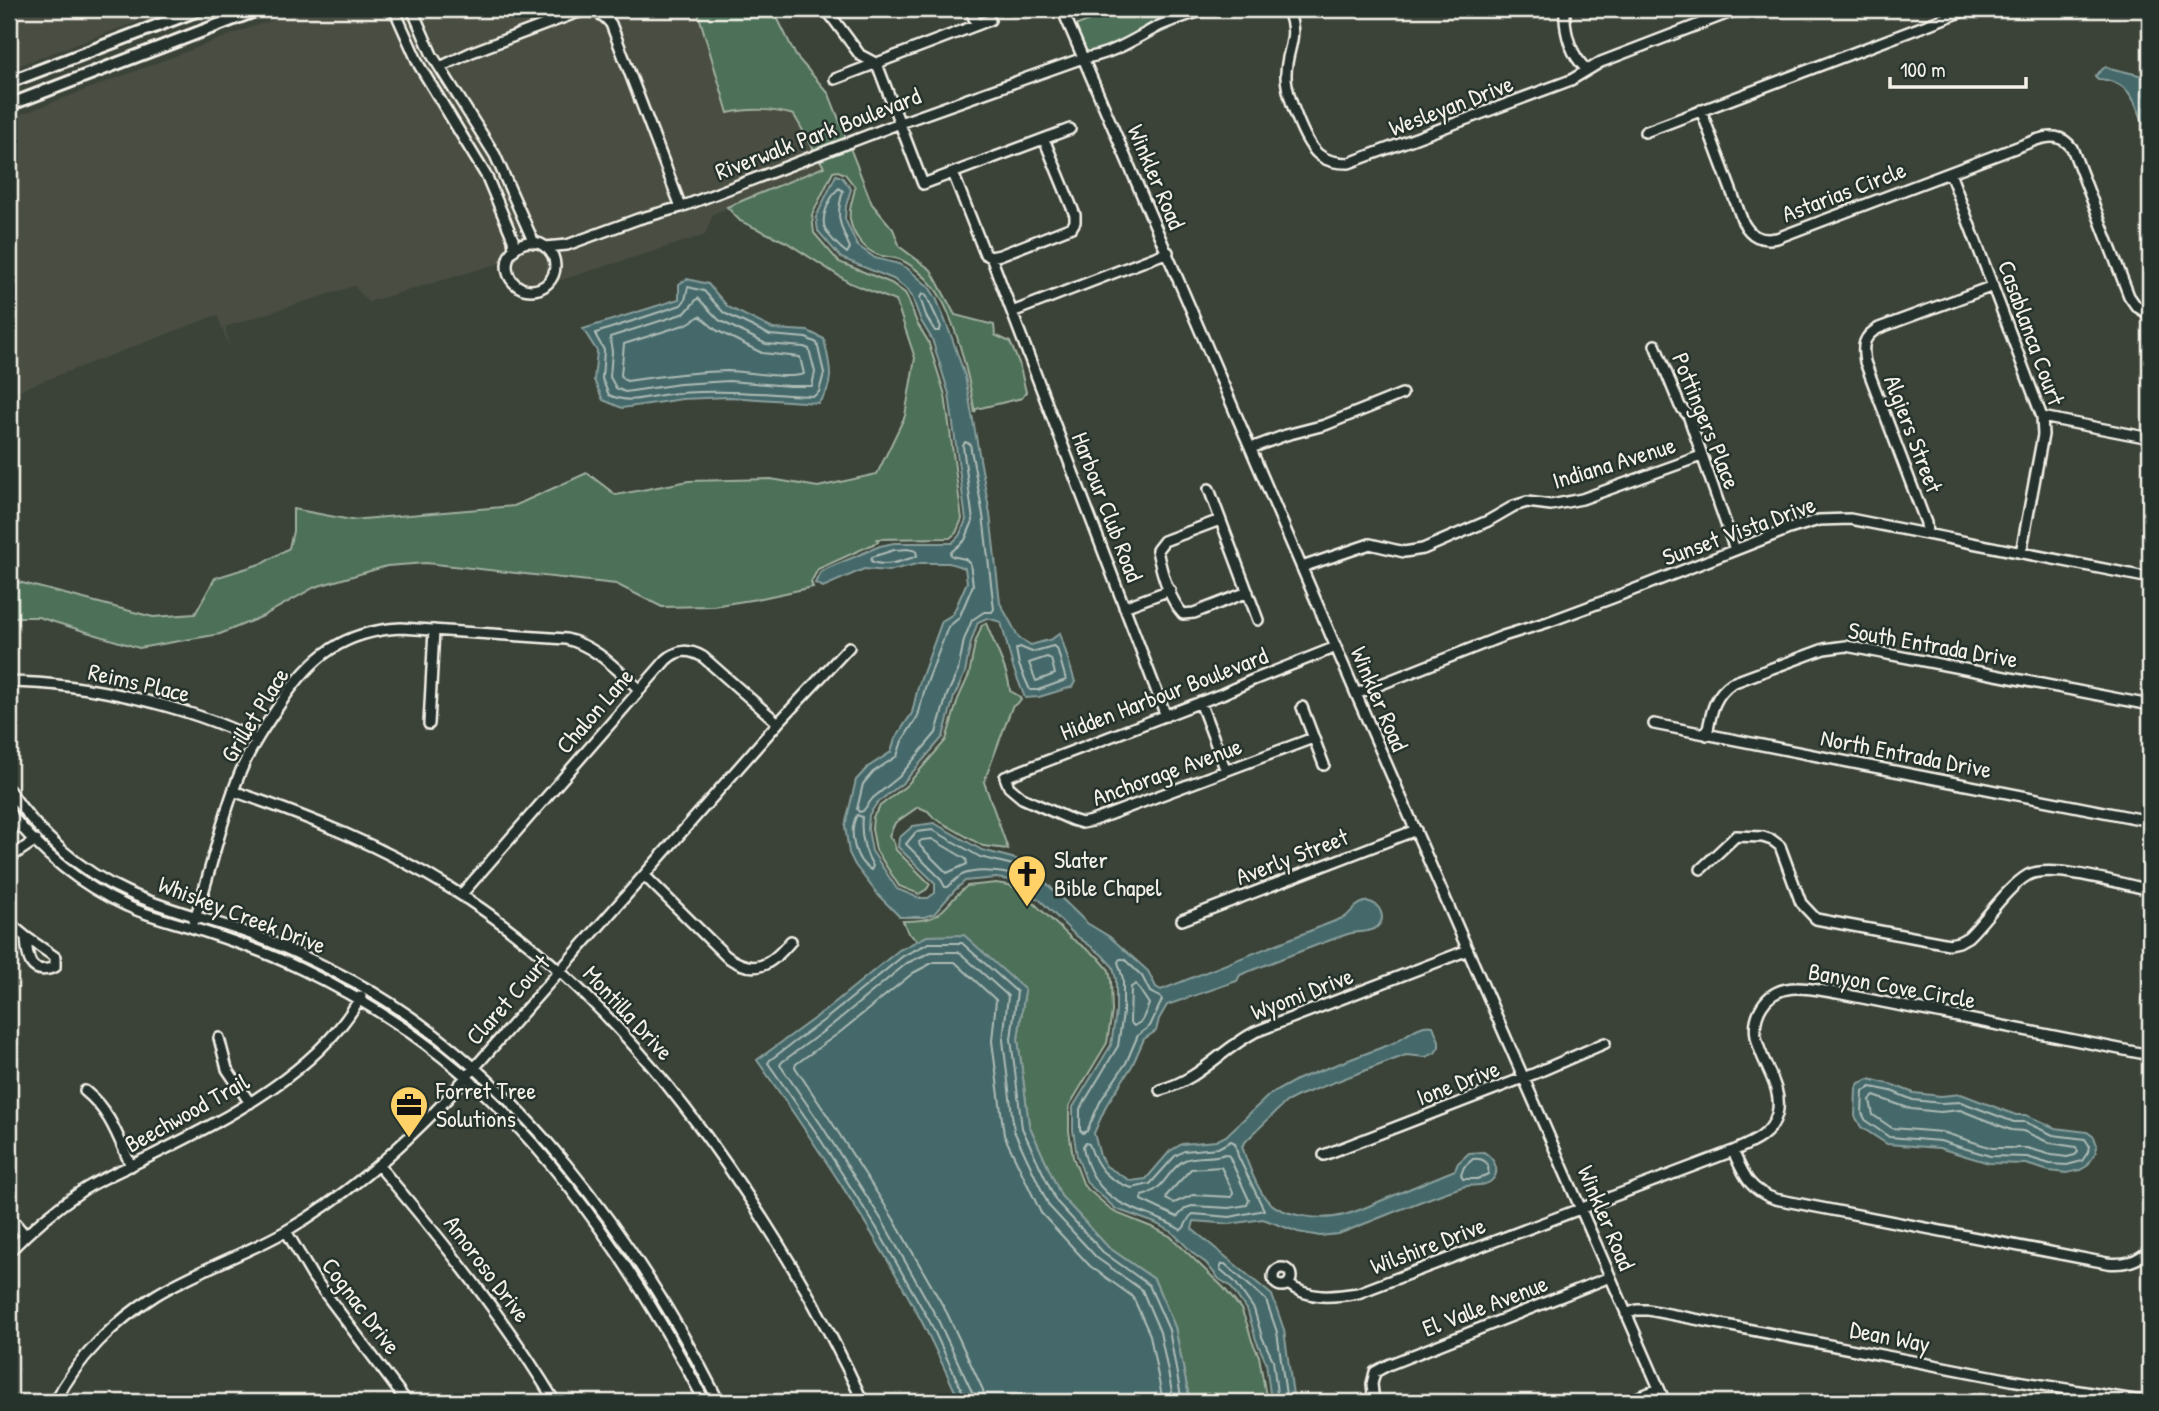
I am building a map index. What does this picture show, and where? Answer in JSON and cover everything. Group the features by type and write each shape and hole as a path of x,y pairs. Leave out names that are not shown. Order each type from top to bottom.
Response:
{"main road":[{"path":"9,82 201,9"},
{"path":"9,104 260,9"}],"street":[{"path":"394,9 419,65 487,177 513,239 514,250 508,263 512,281 524,289 539,289 548,284 555,271 554,260 545,247 527,243 514,250"},
{"path":"412,9 426,45 495,155 534,243"},
{"path":"826,9 860,55 877,64 923,184 1070,130"},
{"path":"970,9 977,25"},
{"name":"Winkler Road","path":"1062,9 1356,694 1665,1402"},
{"name":"Riverwalk Park Boulevard","path":"545,247 567,245 638,219 681,207 900,123 1083,58 1093,57 1160,26 1206,9"},
{"name":"Wesleyan Drive","path":"1287,9 1293,23 1293,39 1286,72 1287,86 1308,143 1318,154 1339,163 1356,162 1571,80 1586,69 1739,9"},
{"path":"1564,9 1568,43 1576,60 1586,69"},
{"path":"1645,132 1969,9"},
{"path":"440,67 573,14 595,11 604,16 611,24 681,207"},
{"path":"835,79 990,20"},
{"name":"Astarias Circle","path":"1701,110 1743,222 1748,231 1757,238 1767,240 2046,137 2056,136 2066,140 2072,148 2130,296 2136,306 2150,314"},
{"path":"991,257 1072,227 1075,222 1075,215 1044,139"},
{"name":"Harbour Club Road","path":"953,173 985,254 991,257 1166,716"},
{"name":"Casablanca Court","path":"1950,173 2042,417 2043,435 2021,553"},
{"name":"Riverwalk Park Boulevard","path":"554,260 567,245"},
{"path":"1012,312 1168,252"},
{"name":"Algiers Street","path":"1927,534 1926,523 1865,362 1862,347 1869,333 1879,328 1993,286"},
{"name":"Pottingers Place","path":"1655,345 1679,407 1688,415 1735,550"},
{"path":"1251,447 1325,425 1402,394"},
{"path":"2042,417 2150,438"},
{"name":"Indiana Avenue","path":"1302,567 1370,544 1404,552 1423,549 1488,521 1514,506 1527,502 1551,505 1582,499 1701,456"},
{"path":"1209,489 1258,620"},
{"name":"Sunset Vista Drive","path":"1356,694 1789,529 1830,518 1850,519 2150,578"},
{"path":"1220,520 1164,541 1157,550 1170,590 1183,614 1194,613 1248,592"},
{"path":"1124,607 1170,590"},
{"name":"Grillet Place","path":"192,928 233,791 256,740 301,674 328,650 347,640 380,630 401,628 554,637 576,641 595,650 640,690"},
{"path":"429,724 434,630"},
{"name":"South Entrada Drive","path":"1707,735 1717,697 1732,683 1802,656 1846,646 2150,705"},
{"name":"Claret Court","path":"55,1402 85,1357 127,1316 176,1284 286,1231 379,1166 422,1126 778,723 849,647"},
{"name":"Hidden Harbour Boulevard","path":"1005,776 1166,716 1336,647"},
{"name":"Chalon Lane","path":"461,895 674,653 684,650 703,657 778,723"},
{"name":"Reims Place","path":"9,682 64,685 147,702 225,725 256,740"},
{"path":"1200,702 1227,771"},
{"path":"1302,707 1324,765"},
{"name":"North Entrada Drive","path":"1654,724 2150,821"},
{"name":"Anchorage Avenue","path":"1005,776 1009,787 1022,798 1082,822 1102,818 1314,738"},
{"name":"Whiskey Creek Drive","path":"9,790 44,833 73,860 116,887 289,949 365,988 417,1023 474,1067 536,1130 598,1207 661,1298 719,1402"},
{"name":"Montilla Drive","path":"233,791 358,838 398,858 490,915 560,970 639,1050 707,1136 803,1284 863,1402"},
{"name":"Whiskey Creek Drive","path":"9,812 34,842 66,870 109,897 149,915 267,954 337,987 418,1039 466,1076 527,1138 586,1211 641,1291 705,1402"},
{"name":"Averly Street","path":"1182,920 1416,830"},
{"path":"9,858 44,833"},
{"path":"1701,869 1736,835 1772,840 1780,846 1801,903 1816,919 1949,944 1968,937 2021,881 2038,871 2061,872 2150,890"},
{"path":"645,876 726,956 739,964 753,967 768,964 791,941"},
{"path":"9,923 26,937"},
{"name":"Wyomi Drive","path":"1160,1090 1193,1077 1236,1043 1255,1032 1468,950"},
{"name":"Banyon Cove Circle","path":"1580,1208 1733,1151 1761,1138 1769,1131 1778,1112 1776,1092 1755,1030 1759,1010 1765,1000 1783,989 1802,987 1837,993 2150,1055"},
{"name":"Beechwood Trail","path":"9,1252 25,1235 85,1189 211,1126 278,1083 323,1045 345,1022 365,988"},
{"path":"219,1038 226,1069 250,1103"},
{"name":"Ione Drive","path":"1324,1155 1524,1078 1605,1043"},
{"path":"85,1091 101,1104 108,1115 131,1166"},
{"path":"1733,1151 1749,1183 1756,1190 1775,1199 2107,1263 2127,1264 2137,1260 2150,1249"},
{"name":"Amoroso Drive","path":"379,1166 483,1292 555,1402"},
{"name":"Wilshire Drive","path":"1288,1284 1296,1291 1319,1296 1358,1293 1580,1208"},
{"path":"9,1216 25,1235"},
{"name":"Cognac Drive","path":"286,1231 327,1297 407,1402"},
{"name":"El Valle Avenue","path":"1374,1402 1372,1384 1375,1372 1388,1364 1610,1277"},
{"name":"Dean Way","path":"1626,1314 1648,1310 2011,1380 2147,1402"},
{"path":"1626,1402 1659,1390"}],"shaded area":[{"path":"9,9 172,9 9,69"},
{"path":"309,9 697,9 728,113 768,109 794,115 824,167 713,214 705,235 523,292 504,262 368,302 354,286 225,327 230,348 217,315 9,394 9,119 249,28"}],"green space":[{"path":"697,9 773,9 796,56 829,94 872,204 893,229 900,247 931,270 955,315 994,325 995,335 1010,342 1019,363 1026,392 1022,398 976,409 975,413 960,346 941,298 930,282 913,267 899,259 873,253 860,241 851,225 850,215 855,187 845,174 833,172 812,215 814,233 839,262 891,283 905,293 917,323 928,341 945,395 962,519 956,533 950,538 877,539 878,542 818,569 811,582 813,587 713,606 662,607 616,584 426,563 387,566 315,587 261,617 220,634 139,648 38,617 9,617 9,580 153,617 195,614 215,578 263,563 289,548 293,531 293,509 351,520 514,506 587,473 616,495 689,481 771,479 818,487 877,474 905,416 915,358 896,301 850,283 786,242 740,221 727,207 824,167 794,115 761,110 728,113"},
{"path":"1117,9 1215,9 1091,63 1075,26"},
{"path":"986,623 1004,666 1010,691 1021,700 1012,707 984,782 1008,849 983,846 918,807 895,823 889,836 896,850 930,884 919,894 899,886 876,850 873,817 880,806 907,785 946,740 958,699 969,675 975,643 982,625"},
{"path":"996,883 1020,890 1071,938 1098,957 1109,970 1112,1012 1107,1043 1069,1106 1073,1157 1084,1186 1114,1212 1170,1236 1224,1288 1241,1309 1247,1324 1259,1356 1267,1402 1190,1402 1175,1327 1154,1279 1108,1247 1061,1196 1029,1125 1018,1039 1025,990 928,936 918,941 908,933 903,921 934,916 967,886"}],"water":[{"path":"2105,67 2150,79 2150,139 2138,108 2127,91 2120,85 2095,76"},
{"path":"836,175 842,177 851,189 845,219 857,245 875,258 907,268 929,287 936,298 965,376 990,514 1000,603 1019,638 1031,645 1052,639 1060,633 1075,682 1072,687 1039,697 1025,698 1013,667 1001,622 987,618 978,622 965,673 954,697 943,737 904,782 877,803 869,815 868,829 872,851 897,889 919,898 928,898 935,893 935,883 898,847 899,838 913,826 934,823 982,850 1016,859 1032,867 1087,923 1110,937 1148,971 1156,987 1161,990 1345,917 1360,904 1371,903 1379,908 1382,917 1379,925 1373,929 1348,934 1240,975 1237,981 1167,1005 1156,1031 1144,1039 1132,1066 1107,1104 1094,1133 1100,1156 1106,1166 1131,1181 1146,1179 1170,1151 1182,1144 1216,1141 1226,1136 1269,1095 1298,1079 1391,1044 1417,1029 1433,1026 1439,1041 1435,1053 1426,1057 1406,1055 1286,1102 1242,1146 1256,1182 1263,1195 1274,1206 1293,1214 1325,1218 1356,1211 1455,1170 1458,1163 1469,1153 1484,1152 1495,1164 1495,1176 1486,1184 1446,1192 1338,1234 1320,1236 1298,1232 1263,1219 1230,1224 1194,1221 1192,1229 1272,1295 1284,1330 1294,1402 1271,1402 1266,1362 1248,1312 1230,1286 1219,1279 1206,1263 1172,1232 1116,1209 1087,1183 1077,1156 1073,1107 1111,1045 1116,1012 1116,980 1113,967 1041,901 1028,893 1023,886 1010,880 996,878 965,881 934,914 924,917 900,917 879,896 849,853 845,826 856,780 868,767 891,752 895,739 912,713 918,687 942,621 953,614 967,582 965,568 949,563 921,563 888,571 864,569 823,587 815,583 820,573 828,568 880,546 894,543 952,543 959,536 966,520 949,394 932,339 921,321 912,297 908,290 893,279 841,258 818,231 816,217"},
{"path":"687,279 708,284 728,307 773,329 808,331 824,339 830,381 818,403 729,397 682,399 622,408 603,400 594,380 597,351 583,329 679,299 679,284"},
{"path":"964,935 1025,990 1018,1039 1029,1125 1061,1196 1108,1247 1154,1279 1175,1327 1190,1402 960,1402 923,1324 865,1222 757,1060 823,1012 899,950 927,936"},
{"path":"1869,1079 1914,1093 1941,1096 1961,1094 2016,1115 2026,1115 2055,1128 2087,1132 2094,1137 2097,1145 2095,1154 2087,1166 2067,1173 2026,1164 1989,1163 1939,1148 1887,1144 1861,1127 1855,1116 1856,1088 1859,1083"}],"place":[{"name":"Slater Bible Chapel","path":"1027,908"},
{"name":"Forret Tree Solutions","path":"409,1139"}]}
